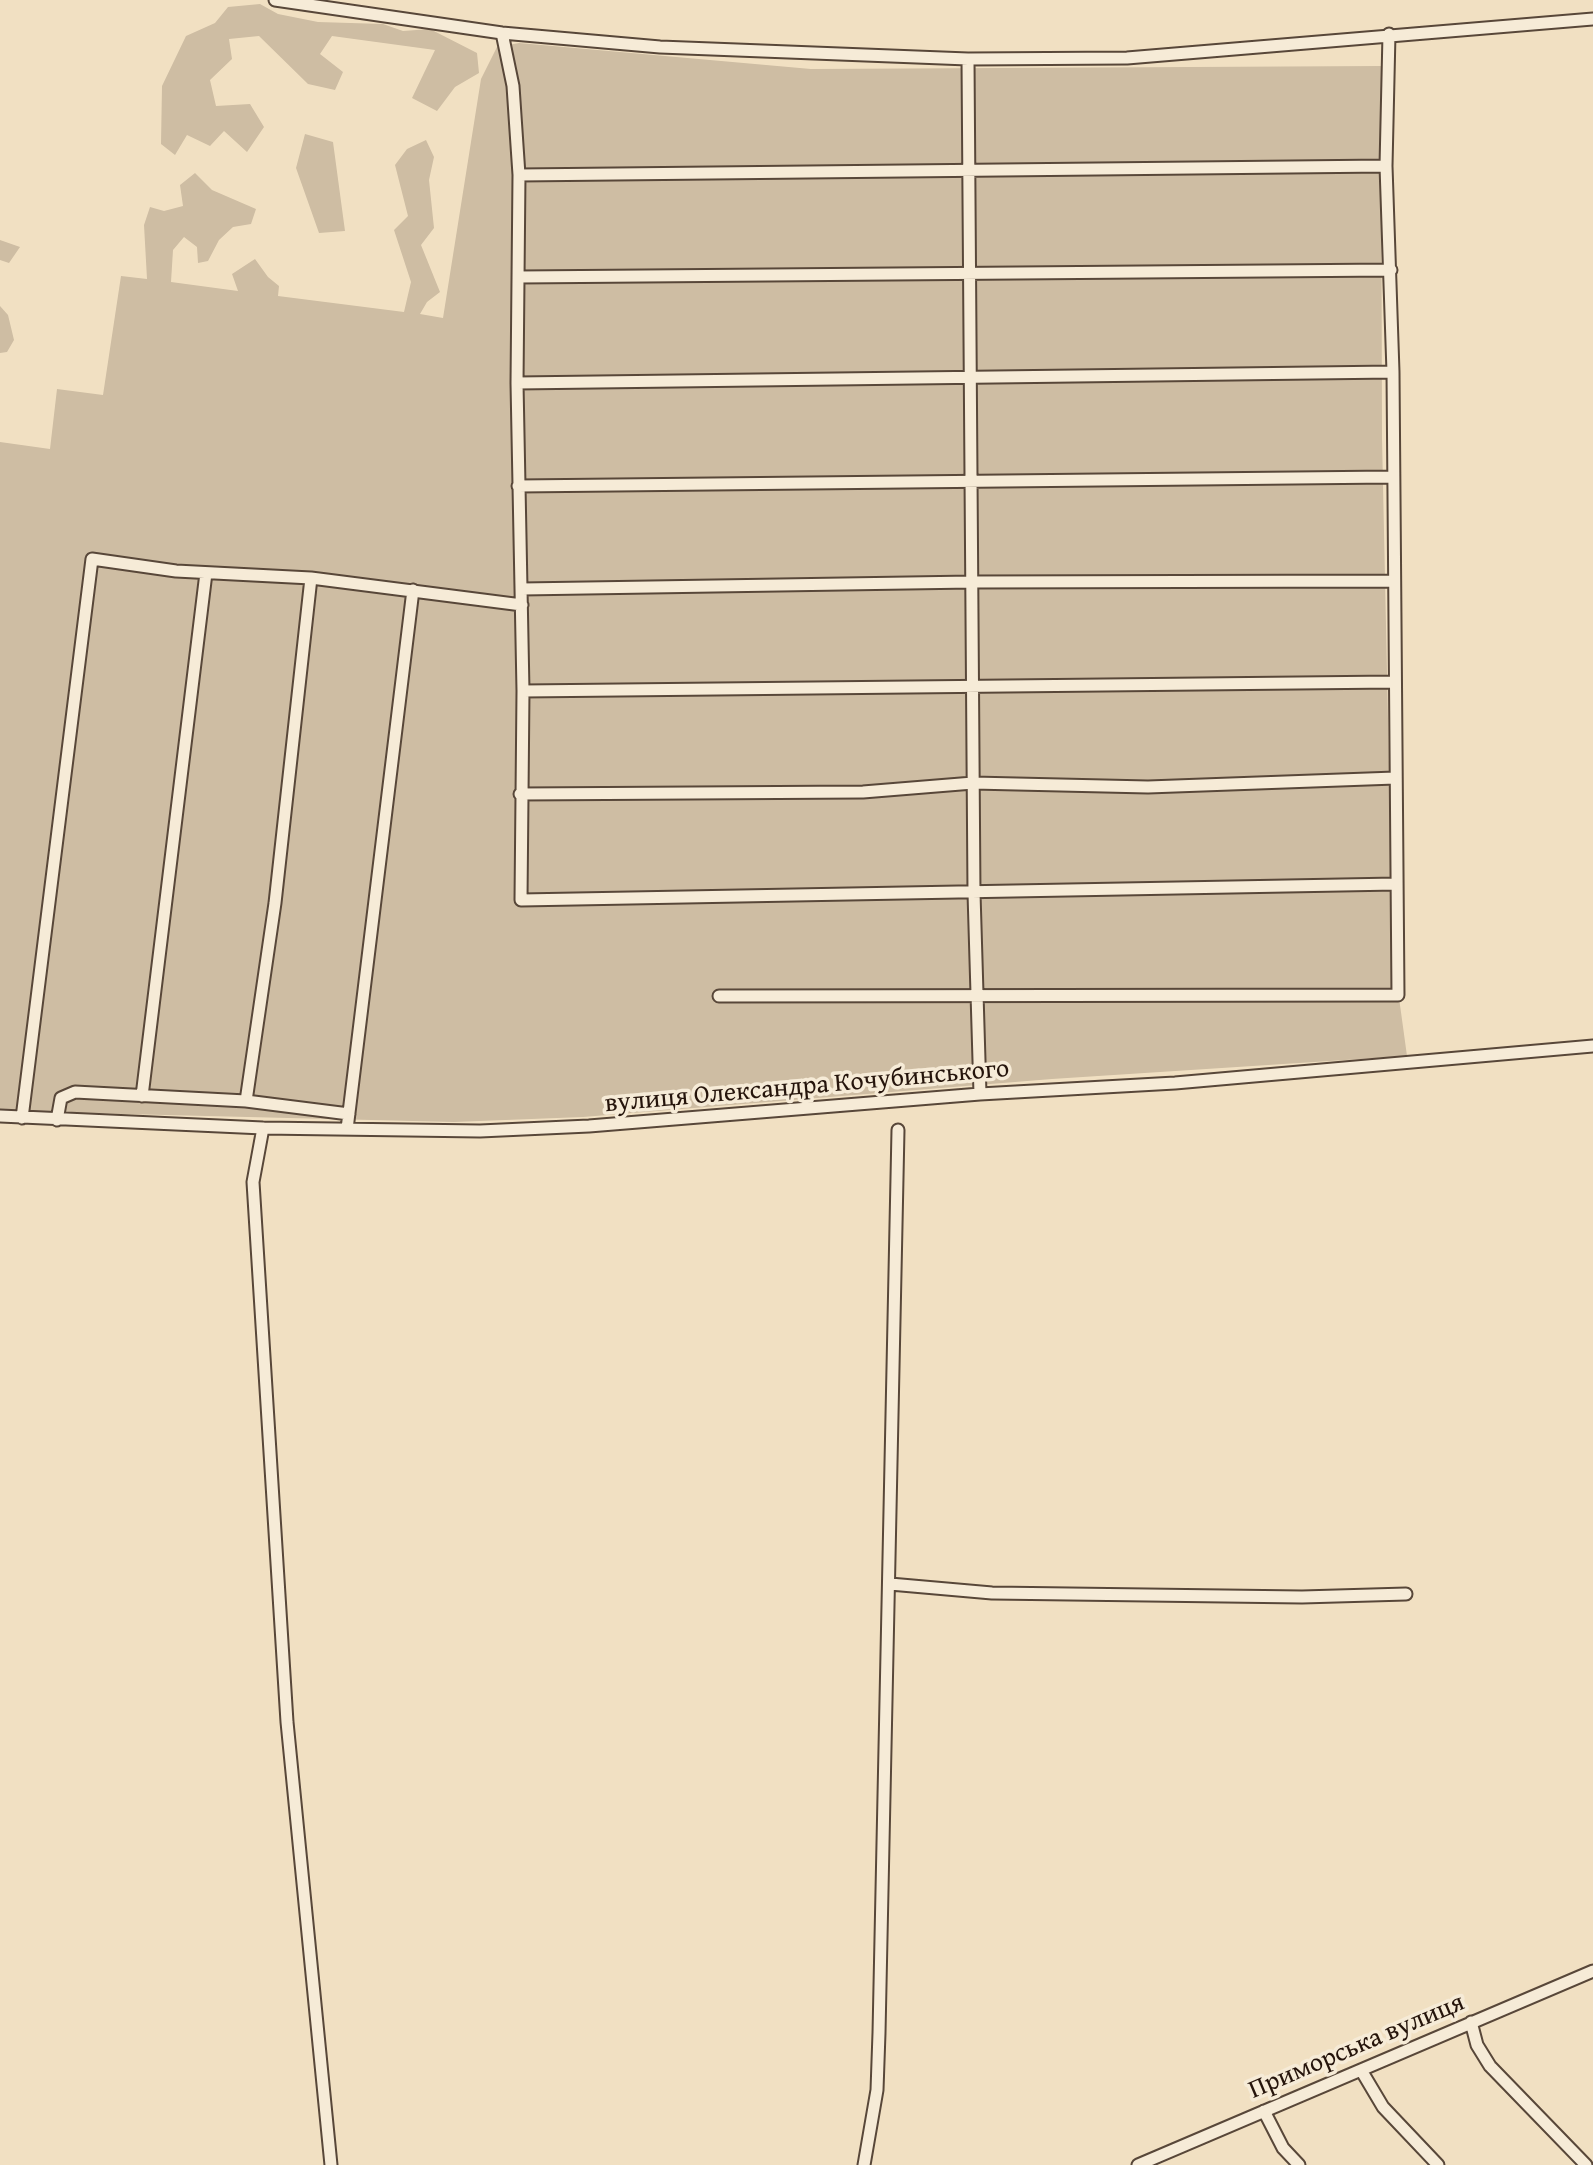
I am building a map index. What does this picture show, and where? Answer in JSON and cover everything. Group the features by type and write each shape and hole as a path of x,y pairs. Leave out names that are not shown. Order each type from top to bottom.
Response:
{"street":[{"path":"275,0 502,33 731,52 968,59 1127,58 1593,19"},
{"path":"502,33 513,86 519,175 517,383 523,691 521,900 1396,884"},
{"path":"719,996 1398,995 1391,477 1393,372 1386,166 1389,34"},
{"path":"968,59 974,893 980,1094"},
{"path":"519,175 1386,166"},
{"path":"519,277 1391,270"},
{"path":"517,383 1393,372"},
{"path":"518,486 1391,477"},
{"path":"22,1118 92,559 206,573 311,578 522,605"},
{"path":"142,1096 206,573"},
{"path":"246,1101 275,903 311,578"},
{"path":"522,589 972,582 1393,581"},
{"path":"347,1129 413,590"},
{"path":"523,691 782,691 972,685 1394,682"},
{"path":"520,794 863,792 973,783 1148,787 1395,778"},
{"name":"вулиця Олександра Кочубинського","path":"0,1116 263,1128 480,1131 589,1126 980,1094 1175,1083 1593,1046"},
{"path":"57,1120 61,1098 75,1092 246,1101 349,1114"},
{"path":"263,1128 253,1182 287,1722 331,2165"},
{"path":"864,2165 877,2090 898,1130"},
{"path":"890,1584 1007,1593 1302,1597 1406,1594"},
{"name":"Приморська вулиця","path":"1138,2165 1158,2161 1264,2111 1593,1971"},
{"path":"1471,2022 1477,2045 1490,2066 1586,2165"},
{"path":"1361,2070 1383,2107 1438,2165"},
{"path":"1264,2111 1283,2148 1299,2165"}],"shaded area":[{"path":"260,4 278,14 318,22 383,24 403,31 430,29 477,53 479,73 455,87 437,111 412,98 435,50 332,36 320,54 343,72 335,90 308,84 259,36 229,39 232,59 210,80 216,106 250,104 264,127 247,152 224,131 210,146 187,135 175,155 161,144 162,86 186,36 215,23 228,7"},
{"path":"519,43 811,69 1381,66 1382,438 1393,954 1407,1056 1052,1079 583,1117 454,1122 0,1111 0,442 50,449 57,389 103,395 121,276 147,279 144,225 150,207 164,211 183,206 180,185 195,173 212,190 256,209 251,224 233,227 219,240 208,261 198,263 197,247 184,237 173,250 171,282 238,291 232,274 255,259 279,286 278,296 404,312 411,282 394,230 408,216 395,165 407,149 426,140 434,157 429,180 434,228 421,245 440,292 427,302 420,314 443,318 481,79 497,47"},
{"path":"305,134 333,142 345,231 319,233 296,168"},
{"path":"0,240 20,247 9,263 0,260"},
{"path":"0,306 8,315 14,340 7,352 0,353"}]}
